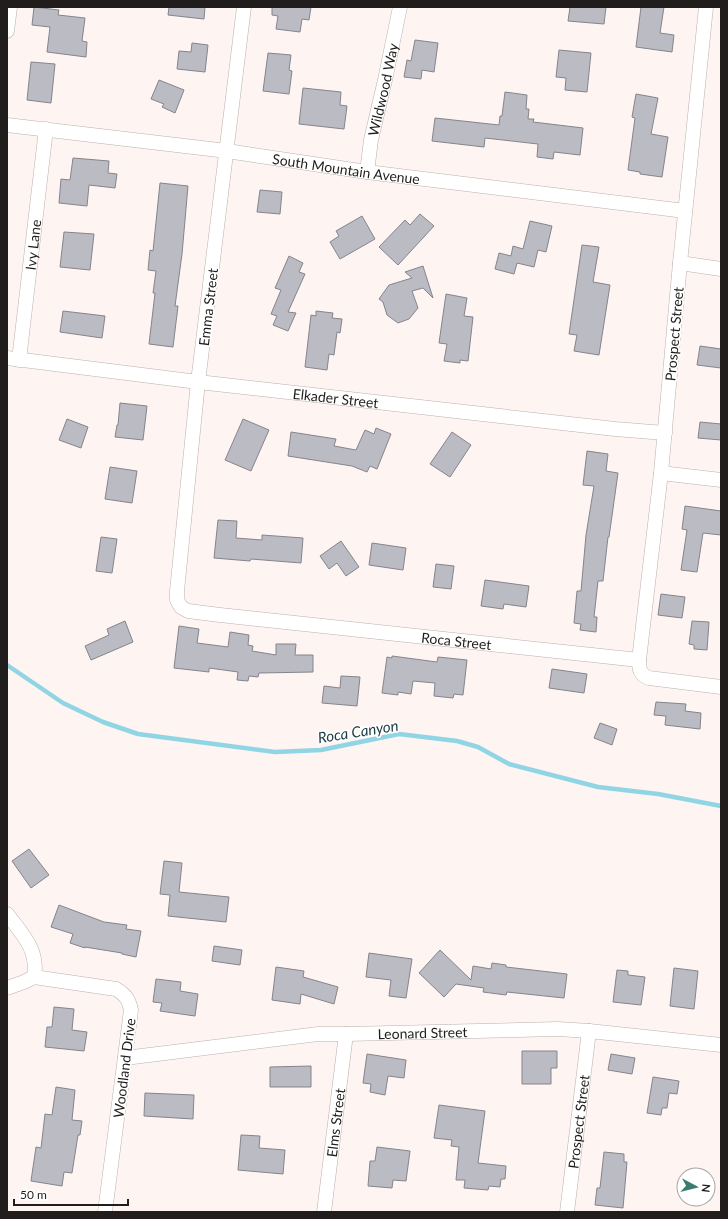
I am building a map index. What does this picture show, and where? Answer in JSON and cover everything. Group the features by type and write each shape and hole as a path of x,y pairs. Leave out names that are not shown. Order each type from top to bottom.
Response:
{"street":[{"path":"7,31 10,7"},
{"name":"Emma Street","path":"180,607 177,600 177,591 198,382 244,7"},
{"name":"Wildwood Way","path":"367,172 371,140 400,7"},
{"name":"Prospect Street","path":"638,660 661,473 685,211 706,7"},
{"name":"South Mountain Avenue","path":"7,125 227,151 367,172 685,211"},
{"name":"Ivy Lane","path":"13,359 46,129"},
{"path":"680,263 721,269"},
{"name":"Elkader Street","path":"13,359 198,382 665,434"},
{"path":"661,473 721,480"},
{"name":"Roca Street","path":"180,607 188,611 220,615 638,660"},
{"path":"638,660 640,672 649,678 721,687"},
{"path":"7,914 29,943 36,966 34,977 7,988"},
{"name":"Woodland Drive","path":"34,977 116,989 124,994 129,1001 131,1010 105,1212"},
{"name":"Leonard Street","path":"125,1058 318,1034 558,1029 589,1031 721,1046"},
{"name":"Prospect Street","path":"567,1212 589,1031"},
{"name":"Elms Street","path":"324,1212 346,1034"}],"building":[{"path":"34,7 59,10 58,15 85,18 82,41 87,42 86,57 47,52 50,27 32,25"},
{"path":"169,7 205,7 204,19 168,15"},
{"path":"272,7 311,7 309,20 302,19 300,32 276,29 278,16 272,15"},
{"path":"570,7 606,7 604,24 568,21"},
{"path":"641,7 664,7 660,33 674,35 672,52 636,47"},
{"path":"415,40 438,43 434,72 422,70 421,79 404,77 407,60 411,61"},
{"path":"192,43 208,45 205,72 177,69 179,51 191,52"},
{"path":"559,50 591,53 587,92 565,90 566,78 556,77"},
{"path":"268,53 291,55 289,70 292,71 289,94 263,91"},
{"path":"31,62 55,64 51,103 27,100"},
{"path":"159,80 184,90 175,113 162,107 164,104 151,99"},
{"path":"303,88 341,92 340,105 347,106 344,129 299,124"},
{"path":"505,92 527,95 526,109 529,109 528,119 534,119 533,122 583,128 580,155 554,152 553,159 537,157 538,144 485,138 484,147 432,141 435,118 499,125 500,116 502,116"},
{"path":"636,94 658,98 651,134 668,137 662,177 640,174 640,172 628,170 635,118 632,117"},
{"path":"73,158 109,161 108,173 117,174 115,188 89,185 87,206 59,203 61,179 70,180"},
{"path":"160,183 188,186 182,254 175,306 178,306 173,347 149,344 156,271 148,270 150,250 153,251"},
{"path":"260,190 282,192 280,214 257,212"},
{"path":"420,214 434,226 398,265 379,247 405,220 410,225"},
{"path":"362,216 375,239 340,259 330,242 339,236 336,231"},
{"path":"530,221 552,226 546,252 538,250 534,267 517,263 514,274 495,269 499,253 511,256 513,246 523,249"},
{"path":"64,232 94,234 90,270 60,267"},
{"path":"582,245 599,247 593,282 610,285 599,355 574,351 577,335 569,334"},
{"path":"289,256 303,263 299,272 305,274 288,312 296,313 288,331 273,325 277,316 271,314 281,290 275,288"},
{"path":"423,266 433,298 423,288 412,291 418,308 409,319 398,323 387,315 383,302 379,299 389,285 412,278 405,272"},
{"path":"446,294 467,298 464,316 473,317 468,361 460,360 460,363 444,361 447,344 439,343"},
{"path":"63,311 105,316 102,338 60,332"},
{"path":"316,311 333,313 332,318 342,319 340,333 337,332 334,355 329,354 327,370 305,367 311,315 316,316"},
{"path":"700,346 721,349 721,368 697,365"},
{"path":"120,403 147,406 143,440 115,437 118,425"},
{"path":"67,419 88,427 81,448 59,440"},
{"path":"243,419 269,430 251,471 225,460"},
{"path":"700,422 721,424 721,440 698,438"},
{"path":"376,428 391,434 377,469 370,466 367,472 352,466 288,456 291,432 336,439 334,446 356,450 365,430 374,434"},
{"path":"452,432 471,445 450,477 430,464"},
{"path":"587,451 608,454 606,471 618,473 603,581 598,581 594,617 597,617 596,632 580,630 581,624 574,623 577,591 581,591 586,535 594,486 583,485"},
{"path":"110,467 137,471 132,503 105,499"},
{"path":"685,506 721,511 721,535 703,533 697,572 681,570 687,530 682,529"},
{"path":"218,520 237,521 236,538 262,540 262,535 303,538 301,563 214,558"},
{"path":"101,537 117,539 112,573 96,571"},
{"path":"341,541 359,567 346,576 337,563 329,569 320,556"},
{"path":"372,543 406,548 403,570 369,565"},
{"path":"436,564 454,566 451,589 433,587"},
{"path":"485,580 529,586 526,607 504,604 503,609 481,606"},
{"path":"661,594 685,597 682,618 658,615"},
{"path":"125,621 133,642 91,660 85,646 109,635 107,629"},
{"path":"692,621 709,622 707,650 694,649 694,645 689,644"},
{"path":"179,626 199,629 197,643 228,647 230,632 249,635 248,645 253,646 252,651 276,655 276,644 296,644 295,655 313,655 313,672 259,673 258,677 249,676 248,681 237,680 238,672 209,668 209,672 174,668"},
{"path":"392,656 437,662 438,657 467,660 463,695 454,694 453,698 434,696 435,683 413,681 411,694 398,692 398,695 382,693 387,657 392,658"},
{"path":"552,669 587,674 584,693 549,688"},
{"path":"341,676 360,677 357,706 322,703 324,686 340,688"},
{"path":"656,702 686,704 685,711 701,713 700,729 665,725 666,716 654,715"},
{"path":"600,723 617,729 612,745 594,738"},
{"path":"29,849 49,875 31,888 12,861"},
{"path":"164,861 182,863 179,892 229,897 226,922 168,916 170,895 160,894"},
{"path":"59,905 104,922 127,925 126,929 141,931 136,957 122,953 85,948 70,943 73,934 51,927"},
{"path":"214,946 242,950 240,965 212,961"},
{"path":"440,950 471,980 473,966 491,969 492,963 506,965 506,967 567,974 564,998 507,992 506,995 483,992 484,988 456,984 444,997 419,973"},
{"path":"369,953 412,959 406,998 389,996 391,980 366,977"},
{"path":"276,967 304,971 303,977 338,987 334,1004 301,994 300,1004 272,1000"},
{"path":"674,968 698,971 694,1009 670,1006"},
{"path":"617,970 628,971 628,975 645,977 641,1005 613,1002"},
{"path":"156,979 181,982 180,991 198,994 195,1016 160,1011 162,1003 153,1002"},
{"path":"54,1007 74,1009 72,1030 87,1032 84,1051 45,1047 47,1027 52,1027"},
{"path":"522,1051 557,1051 557,1068 551,1068 551,1084 522,1084"},
{"path":"367,1054 406,1060 404,1078 388,1076 385,1095 370,1092 371,1084 363,1083"},
{"path":"611,1054 635,1058 632,1074 608,1070"},
{"path":"311,1066 311,1087 270,1087 270,1067"},
{"path":"653,1077 679,1081 677,1094 669,1093 667,1108 662,1108 661,1115 647,1113"},
{"path":"56,1087 75,1090 72,1120 82,1121 80,1135 78,1135 72,1173 64,1172 62,1186 31,1181 36,1147 41,1148 45,1114 52,1115"},
{"path":"145,1093 194,1095 193,1119 144,1116"},
{"path":"439,1105 485,1111 478,1163 506,1166 505,1179 501,1179 500,1187 489,1186 488,1190 464,1188 465,1180 456,1180 459,1147 451,1146 452,1140 434,1138"},
{"path":"241,1135 260,1136 259,1148 285,1150 283,1174 238,1170"},
{"path":"377,1147 410,1151 406,1181 393,1180 392,1188 368,1186 370,1161 375,1161"},
{"path":"604,1152 624,1154 624,1162 627,1162 623,1208 595,1205 597,1188 600,1188"}],"waterway":[{"name":"Roca Canyon","path":"7,665 63,703 103,722 138,734 275,752 321,750 399,734 457,741 478,747 509,764 598,787 658,794 721,806"}]}
